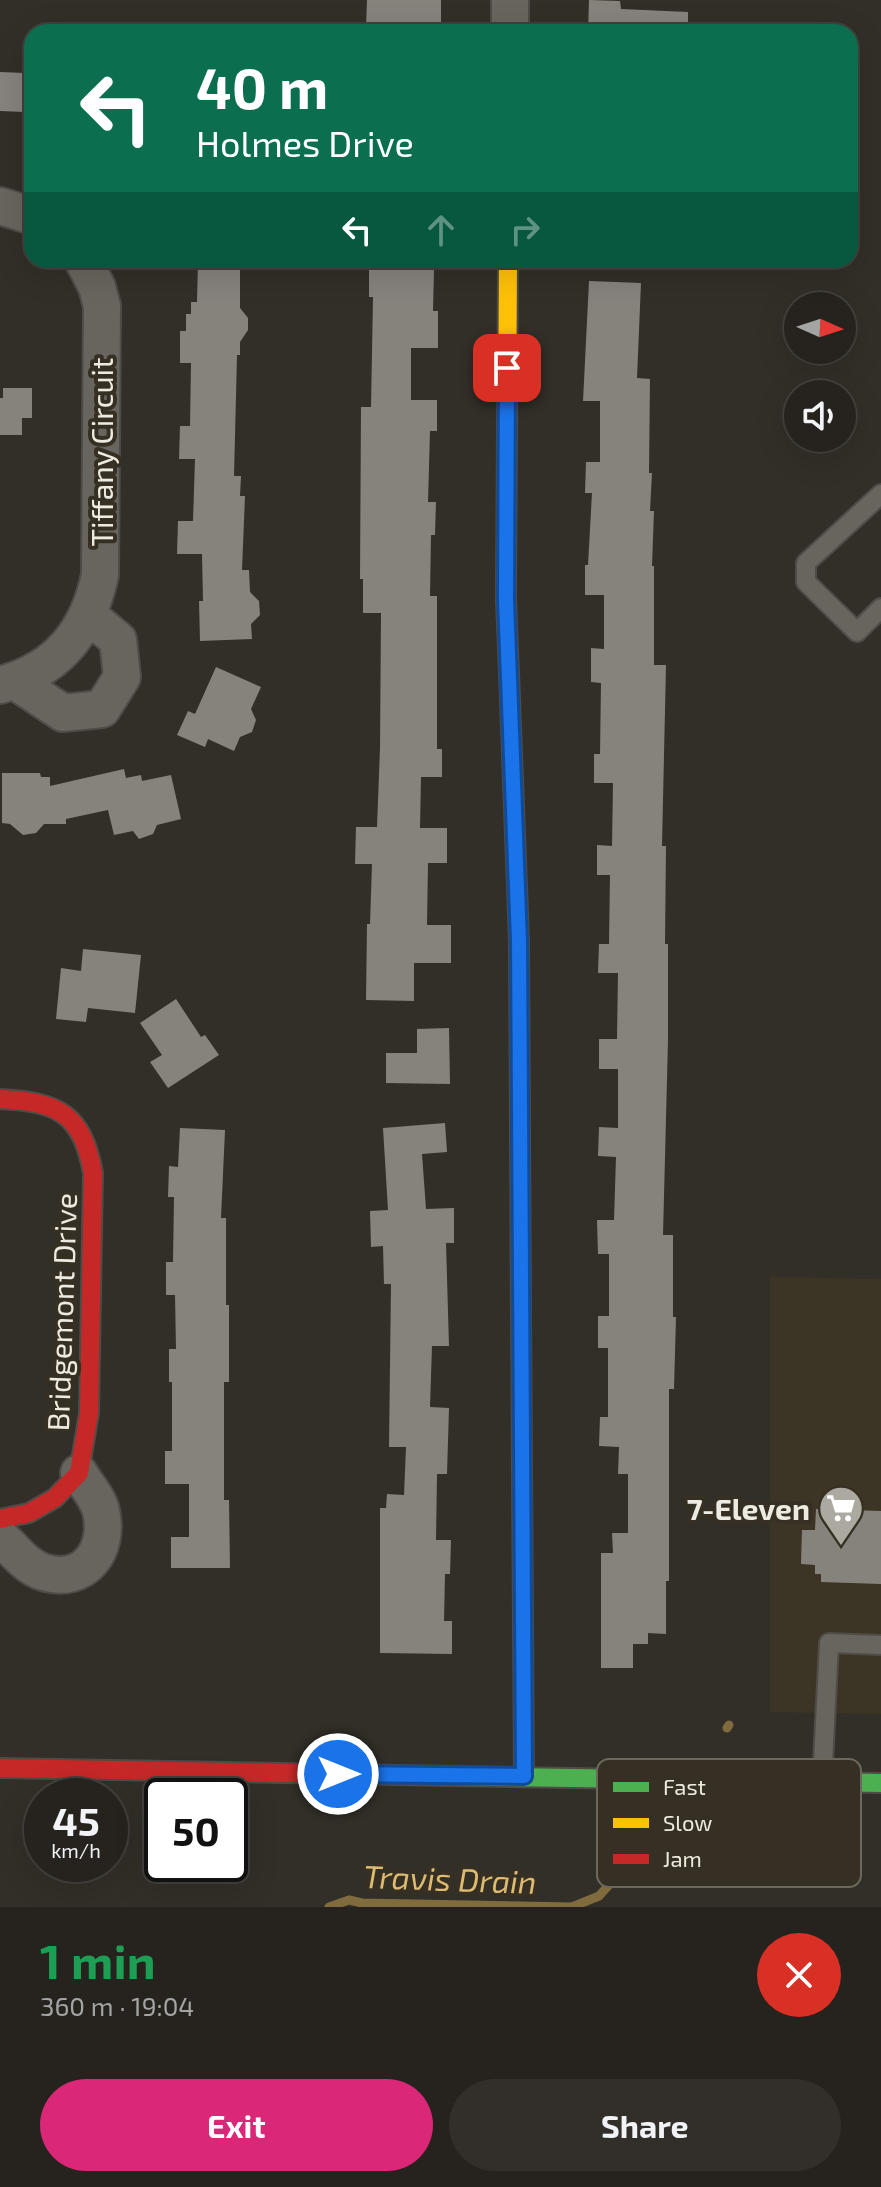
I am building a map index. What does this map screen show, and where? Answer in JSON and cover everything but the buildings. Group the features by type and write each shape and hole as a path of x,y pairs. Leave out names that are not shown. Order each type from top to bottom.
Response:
{"street":[{"path":"510,0 510,24"},
{"path":"508,268 506,600 519,941 524,1776"},
{"name":"Tiffany Circuit","path":"8,683 34,673 58,655 78,633 88,615 100,575 102,306 99,269"},
{"name":"Tiffany Circuit","path":"8,683 63,713 102,709 122,677 118,640 88,615"},
{"name":"Bridgemont Drive","path":"0,1099 47,1103 67,1112 83,1132 90,1150 93,1173 89,1413 79,1473 55,1498 29,1513 0,1519"},
{"path":"0,1537 28,1565 44,1572 65,1575 81,1570 97,1556 103,1532 101,1509 79,1473"},
{"path":"0,1768 597,1777"},
{"path":"861,1783 881,1783"}],"lane":[{"path":"881,494 806,563 806,582 857,632 881,608"},
{"path":"823,1759 829,1643 881,1645"}],"shaded area":[{"path":"770,1277 881,1279 881,1714 770,1712"}],"waterway":[{"name":"Travis Drain","path":"572,1907 599,1896 607,1887"},
{"name":"Travis Drain","path":"329,1907 349,1900 362,1903 571,1907"}],"traffic: fast":[{"path":"521,1315 524,1776"},
{"path":"453,1776 597,1778"},
{"path":"861,1783 881,1783"}],"traffic: slow":[{"path":"508,268 506,600 509,673"}],"traffic: jam":[{"path":"509,673 519,941 521,1315"},
{"path":"0,1099 37,1103 64,1115 82,1137 93,1173 89,1413 79,1473 55,1498 29,1513 0,1519"},
{"path":"0,1768 453,1776"}],"place":[{"name":"7-Eleven","path":"841,1547"}],"route":[{"path":"338,1774 524,1776 519,941 506,600 507,368"}]}
